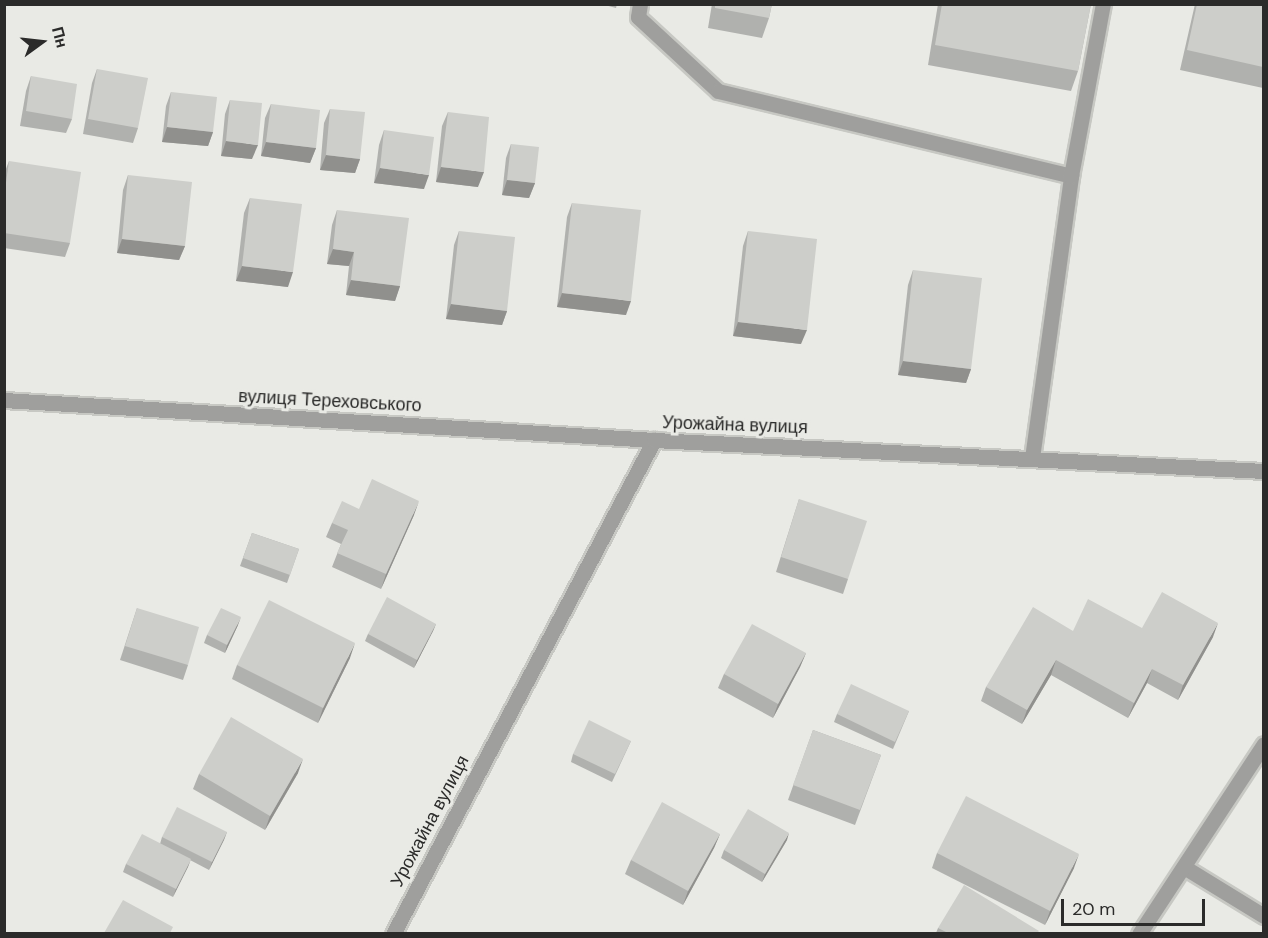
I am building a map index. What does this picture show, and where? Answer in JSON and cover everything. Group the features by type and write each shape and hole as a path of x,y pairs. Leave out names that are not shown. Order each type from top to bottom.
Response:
{"street":[{"path":"640,4 638,17 718,91 1071,176"},
{"path":"1032,458 1071,176 1103,4"},
{"name":"вулиця Тереховського","path":"4,400 654,440"},
{"name":"Урожайна вулиця","path":"393,933 654,440 1263,471"},
{"path":"1139,933 1263,744"},
{"path":"1184,867 1263,916"}],"building":[{"path":"715,4 772,4 769,18 715,8"},
{"path":"942,4 1091,4 1078,71 935,45"},
{"path":"1197,4 1263,4 1263,67 1187,50"},
{"path":"97,69 148,78 138,128 88,119"},
{"path":"31,76 77,84 72,119 26,111"},
{"path":"171,92 217,97 213,132 167,127"},
{"path":"230,100 262,103 258,145 226,141"},
{"path":"271,104 320,110 316,148 266,142"},
{"path":"330,109 365,112 360,159 326,155"},
{"path":"448,112 489,117 484,172 441,167"},
{"path":"384,130 434,137 429,175 380,168"},
{"path":"511,144 539,147 535,183 507,180"},
{"path":"9,161 81,172 70,243 4,233 4,197"},
{"path":"128,175 192,182 185,246 122,239"},
{"path":"250,198 302,204 293,272 242,266"},
{"path":"572,203 641,210 631,301 562,293"},
{"path":"337,210 409,218 400,286 351,280 354,252 333,249"},
{"path":"459,231 515,237 507,311 451,304"},
{"path":"748,231 817,239 807,330 738,322"},
{"path":"913,270 982,278 971,369 903,361"},
{"path":"372,479 419,501 386,574 337,553 348,530 332,523 342,501 359,509"},
{"path":"799,499 867,521 848,579 781,557"},
{"path":"252,533 299,549 290,575 243,558"},
{"path":"1162,592 1218,623 1183,685 1152,669 1134,703 1056,660 1027,710 986,687 1033,607 1073,631 1088,599 1142,628"},
{"path":"387,597 436,624 417,660 368,634"},
{"path":"269,600 355,643 323,708 237,665"},
{"path":"137,608 199,627 188,665 125,646"},
{"path":"221,608 241,617 227,645 207,635"},
{"path":"752,624 806,653 778,704 724,674"},
{"path":"851,684 909,711 895,742 837,714"},
{"path":"231,717 303,759 270,816 199,774"},
{"path":"589,720 631,741 615,774 573,754"},
{"path":"813,730 881,755 860,810 793,785"},
{"path":"966,796 1079,854 1050,911 937,853"},
{"path":"662,802 720,834 688,891 631,860"},
{"path":"177,807 227,832 212,862 162,837"},
{"path":"748,809 789,833 765,874 724,850"},
{"path":"142,834 191,859 176,889 126,864"},
{"path":"964,885 1039,931 1037,933 948,933 938,928"},
{"path":"123,900 173,927 170,933 104,933"}]}
